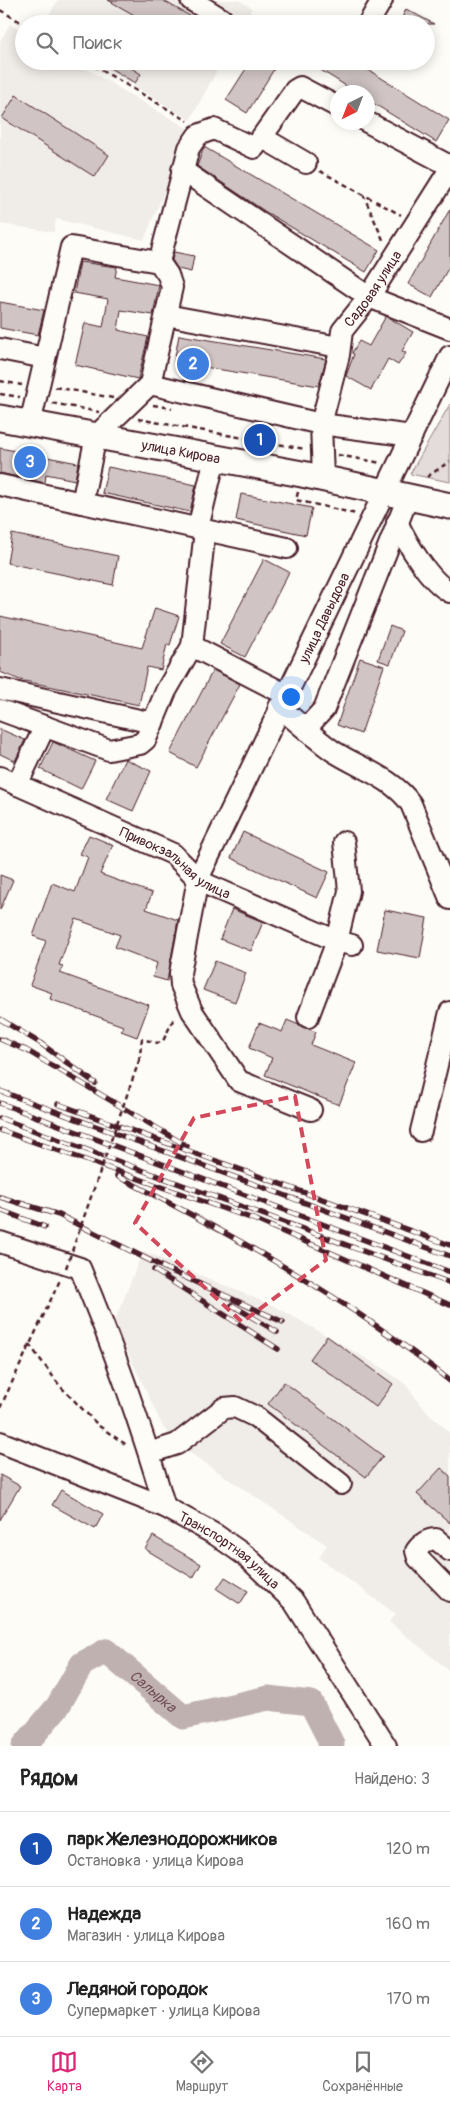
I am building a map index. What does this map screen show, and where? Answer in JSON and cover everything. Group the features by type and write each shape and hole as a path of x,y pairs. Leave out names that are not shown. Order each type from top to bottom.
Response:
{"main road":[{"name":"улица Кирова","path":"0,418 323,478 450,506"}],"street":[{"path":"191,0 215,15"},
{"path":"373,15 382,0"},
{"path":"159,262 182,170 189,148 194,140 204,131 214,129 223,131 254,148 263,138 295,90 300,87 330,103"},
{"path":"375,126 450,168"},
{"path":"263,138 306,163"},
{"name":"Садовая улица","path":"323,478 321,424 342,331 369,296 450,168"},
{"path":"182,170 369,296 450,329"},
{"path":"30,424 71,247 159,262 168,275 172,287 150,384 96,436 82,503"},
{"path":"166,315 339,347"},
{"path":"0,349 45,358"},
{"name":"улица Давыдова","path":"184,997 180,973 198,879 282,701 396,495 398,466 450,356"},
{"path":"150,384 321,424 412,436"},
{"path":"0,710 109,750 140,744 146,739 166,691 192,646 202,529 215,458"},
{"path":"0,485 287,548"},
{"path":"302,725 312,722 324,709 397,522 396,495"},
{"path":"397,522 412,549 442,588 450,592"},
{"path":"192,646 282,701 302,725 334,752 395,786 404,794 450,899"},
{"path":"0,689 153,723"},
{"path":"9,781 45,726"},
{"name":"Привокзальная улица","path":"9,781 173,854 198,879 345,943"},
{"path":"308,1017 345,943 349,891 344,842"},
{"path":"184,997 239,1081 311,1110"},
{"path":"421,1131 450,1012"},
{"path":"0,1242 80,1268 113,1345 151,1458 165,1507"},
{"path":"151,1458 176,1444 224,1408 236,1407 256,1417 341,1484"},
{"name":"Транспортная улица","path":"0,1442 165,1507 216,1535 246,1556 294,1602 386,1746"},
{"path":"450,1551 436,1538 430,1539 416,1551 418,1558 450,1591"}],"path":[{"path":"0,10 15,19"},
{"path":"101,70 204,131"},
{"path":"306,163 416,223"},
{"path":"364,194 385,243 397,252"},
{"path":"0,381 37,394 118,415 398,466"},
{"path":"0,394 37,394"},
{"path":"427,477 450,461"},
{"path":"0,1408 66,1268 139,1061 142,1039 158,1043 163,1041 184,997"},
{"path":"29,1344 60,1386 99,1426 151,1458"}],"highlighted area":[{"path":"295,1096 326,1260 242,1322 135,1223 194,1118"}],"shaded area":[{"path":"58,0 239,0 252,8 248,15 49,15"},
{"path":"10,24 15,27 15,70 88,70 190,130 144,240 56,219 54,232 0,224 0,41"},
{"path":"109,70 217,70 190,120"},
{"path":"450,404 450,482 410,474"},
{"path":"143,1251 278,1308 381,1367 405,1384 425,1410 450,1433 450,1671 389,1622 396,1614 319,1558 327,1545 177,1444 163,1427 114,1323"}],"building":[{"path":"108,0 162,0 188,15 134,15"},
{"path":"406,9 417,15 403,15"},
{"path":"113,70 135,70 141,74 135,83"},
{"path":"245,70 273,70 247,113 226,100"},
{"path":"321,70 368,70 449,120 436,142 375,104 375,85 345,85"},
{"path":"16,95 109,155 95,177 2,118"},
{"path":"204,147 379,250 366,272 266,212 197,166"},
{"path":"450,209 450,265 432,297 408,284"},
{"path":"174,252 194,256 191,272 178,269 172,260"},
{"path":"80,262 117,267 115,277 159,285 153,315 121,310 118,330 148,337 138,379 75,365 85,323 103,327 108,299 74,293"},
{"path":"0,302 44,310 38,335 0,328"},
{"path":"386,316 413,332 402,351 406,353 398,365 388,359 371,390 346,376 354,354 352,353 359,341 369,346"},
{"path":"179,335 326,359 319,386 174,362"},
{"path":"0,448 78,463 75,480 46,474 45,483 0,473"},
{"path":"108,467 196,485 190,512 102,493"},
{"path":"241,494 312,508 306,535 236,520"},
{"path":"12,534 118,556 113,585 7,563"},
{"path":"264,559 289,572 245,657 220,644"},
{"path":"155,608 179,616 170,645 167,644 161,670 147,667 139,705 20,680 0,672 0,616 142,648"},
{"path":"390,626 402,631 390,664 378,660"},
{"path":"360,658 384,666 361,734 337,725"},
{"path":"213,670 240,684 196,767 170,753"},
{"path":"0,729 25,740 15,761 0,754"},
{"path":"53,742 95,761 81,789 40,769"},
{"path":"125,759 151,771 133,811 106,799"},
{"path":"243,832 329,872 317,898 231,858"},
{"path":"89,835 113,845 100,874 152,893 146,909 178,920 167,981 153,977 157,963 115,947 120,935 76,919 59,965 63,966 60,973 149,1005 137,1037 121,1031 123,1026 50,999 52,993 30,985 46,941 33,936 52,883 75,892 88,857 80,854"},
{"path":"0,875 13,880 0,910"},
{"path":"232,909 263,922 251,951 220,939"},
{"path":"385,910 427,918 420,958 377,950"},
{"path":"215,961 246,973 235,1002 203,990"},
{"path":"287,1020 316,1032 311,1045 356,1063 339,1105 265,1075 272,1058 249,1048 259,1023 282,1032"},
{"path":"327,1336 393,1384 376,1407 310,1359"},
{"path":"284,1382 383,1456 366,1477 268,1404"},
{"path":"441,1468 450,1476 450,1523 417,1494"},
{"path":"0,1475 20,1486 0,1520"},
{"path":"61,1490 103,1514 95,1529 52,1505"},
{"path":"153,1536 201,1564 193,1578 145,1549"},
{"path":"225,1577 248,1591 240,1604 217,1589"}],"waterway":[{"name":"Салырка","path":"24,1746 58,1706 82,1664 106,1651 183,1717 268,1698 311,1703 332,1744 330,1746"}],"railway":[{"path":"0,1019 40,1043 95,1083"},
{"path":"0,1039 26,1050 187,1146"},
{"path":"0,1091 450,1256"},
{"path":"0,1103 450,1272"},
{"path":"58,1104 450,1245"},
{"path":"0,1118 450,1283"},
{"path":"0,1130 256,1220 450,1305"},
{"path":"117,1176 204,1221 289,1270 372,1323 450,1381"},
{"path":"0,1197 59,1215 167,1269 283,1322"},
{"path":"0,1210 45,1227"},
{"path":"154,1270 278,1349"},
{"path":"232,1305 277,1332"}],"place":[{"name":"Надежда","path":"193,364"},
{"name":"парк Железнодорожников","path":"260,440"},
{"name":"Ледяной городок","path":"30,462"}]}
